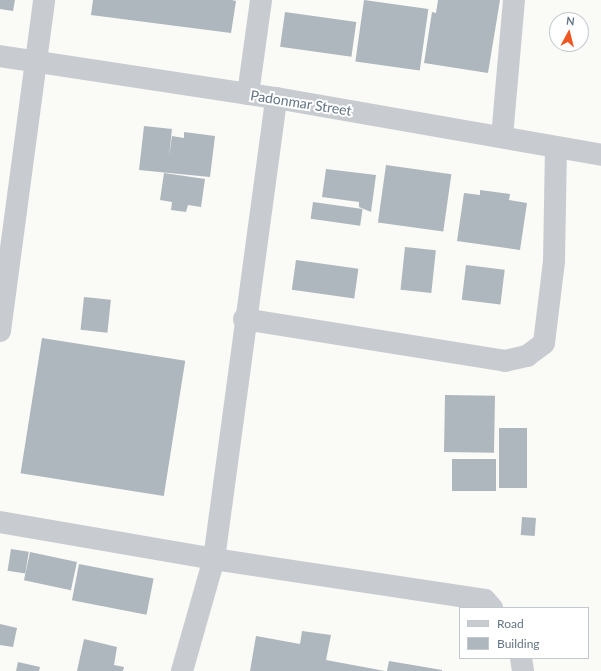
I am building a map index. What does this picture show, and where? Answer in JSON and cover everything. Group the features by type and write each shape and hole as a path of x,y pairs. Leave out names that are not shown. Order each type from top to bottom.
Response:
{"street":[{"path":"0,332 2,301 34,62 44,0"},
{"path":"248,94 262,0"},
{"path":"502,137 514,0"},
{"name":"Padonmar Street","path":"0,56 276,98 502,137 556,149 601,155"},
{"path":"182,671 214,560 244,319 276,98"},
{"path":"244,319 505,361 527,356 544,343 554,262 556,149"},
{"path":"0,522 214,560 485,600 491,607"},
{"path":"521,659 523,671"}],"building":[{"path":"0,0 15,0 13,11 0,9"},
{"path":"93,0 236,1 231,33 91,15"},
{"path":"364,0 428,9 420,70 355,61"},
{"path":"438,0 500,0 488,73 424,63 432,12 436,13"},
{"path":"285,12 356,22 351,57 280,47"},
{"path":"144,126 172,129 169,157 172,136 184,138 184,132 215,136 210,177 139,170"},
{"path":"386,165 451,174 443,232 378,222"},
{"path":"326,169 376,175 371,212 359,207 359,202 322,197"},
{"path":"164,173 205,179 201,207 188,205 186,212 171,210 172,202 160,200"},
{"path":"480,190 510,194 509,200 527,203 520,250 457,241 464,193 480,195"},
{"path":"313,202 363,209 360,226 311,219"},
{"path":"405,247 436,250 431,293 401,290"},
{"path":"296,260 358,269 354,298 292,290"},
{"path":"466,265 505,270 500,304 462,300"},
{"path":"84,297 111,300 107,333 81,330"},
{"path":"42,338 185,361 164,496 21,473"},
{"path":"445,395 495,396 494,453 444,452"},
{"path":"499,428 527,428 527,488 499,488"},
{"path":"452,459 496,459 496,491 452,491"},
{"path":"522,517 536,518 535,536 521,535"},
{"path":"11,549 29,552 25,574 8,571"},
{"path":"30,552 77,562 71,590 24,580"},
{"path":"79,564 154,579 147,615 72,600"},
{"path":"0,624 17,628 13,647 0,645"},
{"path":"302,631 331,635 326,660 385,671 250,671 256,636 300,644"},
{"path":"84,639 117,647 114,665 124,667 123,671 77,671"},
{"path":"389,661 442,670 442,671 387,671"},
{"path":"18,662 40,667 39,671 16,671"}]}
